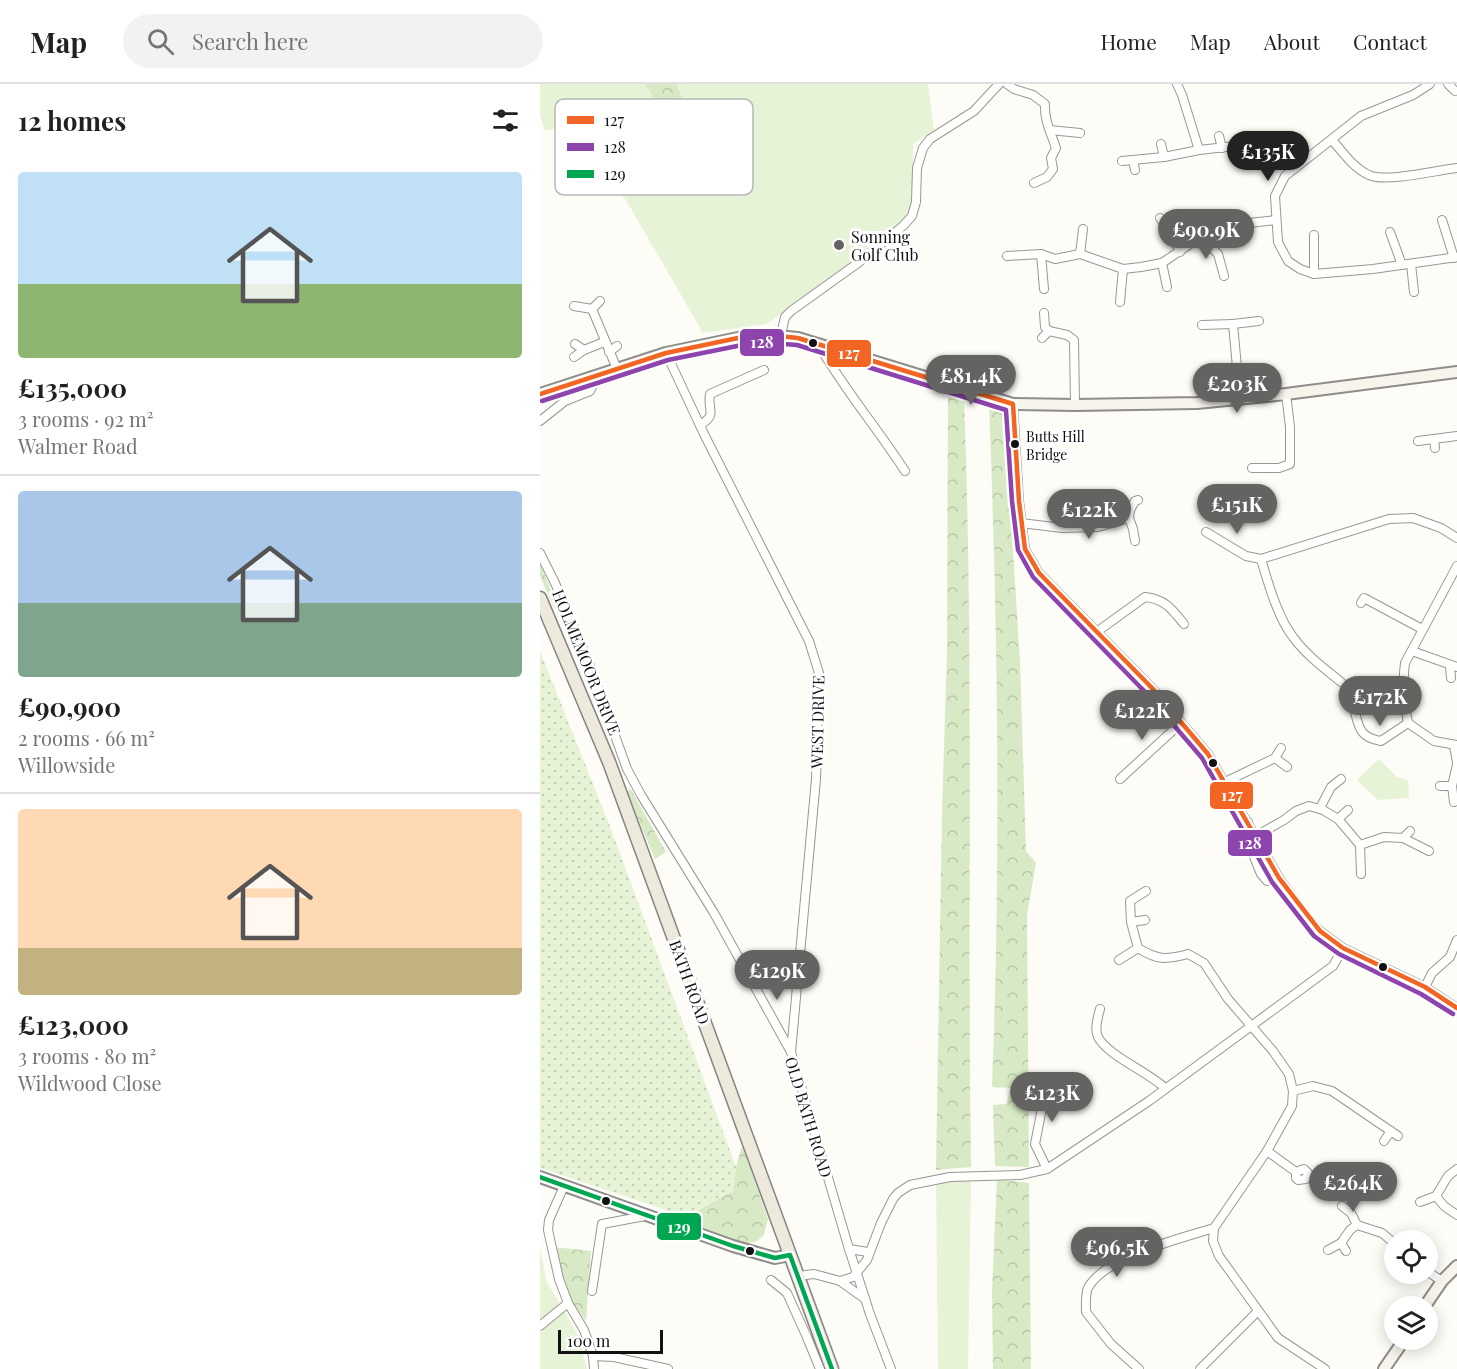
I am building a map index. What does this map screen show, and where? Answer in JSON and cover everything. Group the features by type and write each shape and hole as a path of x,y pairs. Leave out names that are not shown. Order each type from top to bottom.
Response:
{"main road":[{"name":"BATH ROAD","path":"540,598 609,762 832,1369"}],"street":[{"path":"781,335 786,317 791,311 858,264 887,241 912,216 916,202 917,168 923,148 939,132 974,111 999,84"},
{"path":"1007,84 1014,89 1033,95 1045,104 1044,117 1056,148 1051,158 1053,168 1047,177 1034,183"},
{"path":"1177,84 1199,150"},
{"path":"1430,84 1413,95 1361,116 1285,176 1275,196 1278,242 1288,261 1314,274 1455,258 1442,220"},
{"path":"1448,84 1455,91"},
{"path":"1050,130 1080,133"},
{"path":"1220,136 1222,147"},
{"path":"1332,140 1357,168 1371,177 1391,177 1457,168"},
{"path":"1161,144 1164,156"},
{"path":"1122,161 1235,146"},
{"path":"1134,160 1134,170"},
{"path":"1160,218 1172,234 1180,252"},
{"path":"1007,256 1041,254 1056,263 1080,254 1123,269 1162,262 1209,231 1221,226 1276,220"},
{"path":"1080,254 1083,230"},
{"path":"1390,232 1402,265"},
{"path":"1314,235 1314,274"},
{"path":"1201,237 1218,254 1224,276"},
{"path":"1041,254 1044,289"},
{"path":"1162,262 1167,287"},
{"path":"1412,264 1414,292"},
{"path":"1120,302 1123,269"},
{"path":"592,309 600,301"},
{"path":"574,306 592,309"},
{"path":"592,309 617,369"},
{"path":"1044,313 1045,327 1049,331 1067,334 1074,340 1075,405"},
{"path":"1202,325 1259,321"},
{"path":"1233,324 1240,400"},
{"path":"1042,338 1049,331"},
{"path":"540,394 666,353 757,334 781,335 818,344 1013,404 1197,403 1240,400 1457,372"},
{"path":"574,357 604,342"},
{"path":"575,344 584,350"},
{"path":"818,344 844,386 876,427 905,471"},
{"path":"609,352 617,346"},
{"name":"WEST DRIVE","path":"666,353 807,637 819,673 816,780 791,1052"},
{"path":"700,425 710,419 712,412 709,402 710,394 764,370"},
{"path":"540,421 565,401 590,391 598,375"},
{"path":"1252,468 1279,468 1290,464 1290,427 1286,394"},
{"path":"1013,404 1025,549 1039,573 1098,631 1208,754 1279,878 1320,931 1343,948 1425,987 1457,1008"},
{"path":"1418,441 1457,436"},
{"path":"1434,439 1435,448"},
{"path":"1134,541 1129,518 1130,510 1138,500"},
{"path":"1022,523 1062,528 1098,527 1129,518"},
{"path":"1206,532 1221,537 1246,556 1261,559 1389,519 1413,518 1442,528 1457,537"},
{"name":"HOLMEMOOR DRIVE","path":"540,554 589,663 624,758 609,762"},
{"path":"1261,559 1277,604 1292,636 1311,657 1341,682"},
{"path":"1454,802 1452,786 1457,764 1456,745 1434,741 1408,723 1403,699 1403,679 1405,663 1457,566"},
{"path":"1098,631 1145,597 1157,598 1168,604 1174,616 1184,624"},
{"path":"1364,598 1422,628"},
{"path":"1412,651 1454,666 1451,678"},
{"path":"1355,712 1359,729 1371,739 1381,741 1408,723"},
{"path":"1120,779 1181,723"},
{"path":"1225,782 1275,758 1281,748"},
{"name":"OLD BATH ROAD","path":"624,758 627,769 641,795 720,923 791,1052 849,1249 891,1369"},
{"path":"1275,758 1287,767"},
{"path":"1320,808 1331,787 1341,779"},
{"path":"1440,786 1452,786"},
{"path":"1256,836 1296,811 1309,807 1320,808 1338,819 1360,845 1361,874"},
{"path":"1338,819 1348,810"},
{"path":"1248,822 1244,832 1262,874 1267,881 1279,878"},
{"path":"1403,838 1410,831"},
{"path":"1360,845 1384,837 1403,838 1429,851"},
{"path":"1146,891 1130,901 1131,922 1138,948 1152,957 1171,958 1188,954 1204,963 1228,999 1252,1025 1289,1074 1293,1091 1292,1106 1267,1151 1214,1228 1214,1241 1219,1256 1257,1312 1278,1338 1325,1369"},
{"path":"1131,922 1145,920"},
{"path":"1425,987 1432,973 1450,957 1457,940"},
{"path":"1119,960 1138,948"},
{"path":"840,1281 847,1280 863,1267 881,1223 898,1193 910,1185 950,1177 1020,1174 1047,1169 1149,1101 1333,966 1343,948"},
{"path":"1100,1009 1096,1026 1097,1036 1110,1050 1155,1078 1165,1088"},
{"path":"1046,1078 1035,1144 1047,1169"},
{"path":"1293,1091 1313,1086 1332,1091 1394,1133 1384,1141"},
{"path":"1034,1087 1044,1089"},
{"path":"1267,1151 1296,1172"},
{"path":"1420,1202 1436,1196 1448,1176 1457,1168"},
{"path":"540,1177 645,1216 775,1258 790,1255"},
{"path":"564,1186 549,1220 548,1230 559,1279 568,1303 584,1330 594,1369"},
{"path":"1436,1196 1444,1206 1457,1215"},
{"path":"1342,1206 1351,1213 1357,1225 1384,1234"},
{"path":"592,1291 602,1224 645,1216"},
{"path":"1328,1250 1341,1243 1350,1230 1357,1225"},
{"path":"1139,1369 1111,1344 1086,1312 1087,1289 1104,1270 1154,1246 1214,1228"},
{"path":"1341,1243 1346,1251"},
{"path":"849,1249 860,1253 868,1252"},
{"path":"1432,1296 1442,1281 1457,1266"},
{"path":"798,1276 814,1274 840,1281 865,1299"},
{"path":"1438,1278 1442,1281"},
{"path":"771,1280 787,1293 819,1369"},
{"path":"540,1326 568,1303"},
{"path":"1200,1369 1257,1312"},
{"path":"1384,1369 1397,1350"},
{"path":"592,1356 614,1357 668,1369"}],"green space":[{"name":"Sonning Golf Club","path":"540,84 928,84 934,130 913,144 913,198 908,218 831,281 766,324 703,333 621,195 753,195 753,99 555,99 555,128 545,131 540,116"},
{"path":"645,84 676,84 683,99 655,99"},
{"path":"948,391 964,399 967,495 970,687 971,1167 936,1170 947,650"},
{"path":"989,404 1004,409 1020,661 1026,851 1036,863 1027,915 1029,1167 995,1166 993,1105 1006,1104 1011,1088 992,1087 997,916 997,746 995,575"},
{"path":"540,563 558,608 589,672 611,734 540,576"},
{"path":"540,651 611,829 736,1167 733,1191 684,1216 540,1168"},
{"path":"1379,759 1397,777 1408,780 1409,798 1378,800 1357,780"},
{"path":"630,788 666,852 655,859 627,793"},
{"path":"742,1146 768,1219 764,1235 757,1241 747,1244 679,1220 733,1191"},
{"path":"971,1179 968,1369 938,1369 936,1181"},
{"path":"997,1179 1029,1183 1031,1369 993,1369 992,1291"},
{"path":"540,1246 546,1280 559,1303 558,1307 540,1322"},
{"path":"553,1247 591,1251 586,1321 561,1287"},
{"path":"564,1310 578,1336 587,1369 540,1369 540,1333"}],"transit line":[{"name":"127","path":"540,394 666,353 757,334 798,338 1013,404 1019,501 1025,549 1039,573 1152,688 1208,754 1279,878 1320,931 1343,948 1425,987 1457,1008"},
{"name":"128","path":"542,401 668,360 757,342 797,345 1006,410 1018,550 1033,577 1146,693 1202,758 1272,882 1314,936 1339,954 1421,994 1453,1014"},
{"name":"129","path":"540,1177 733,1246 775,1258 790,1255 832,1369"}],"place":[{"name":"Sonning Golf Club","path":"839,245"},
{"name":"Butts Hill Bridge","path":"1015,444"}]}
